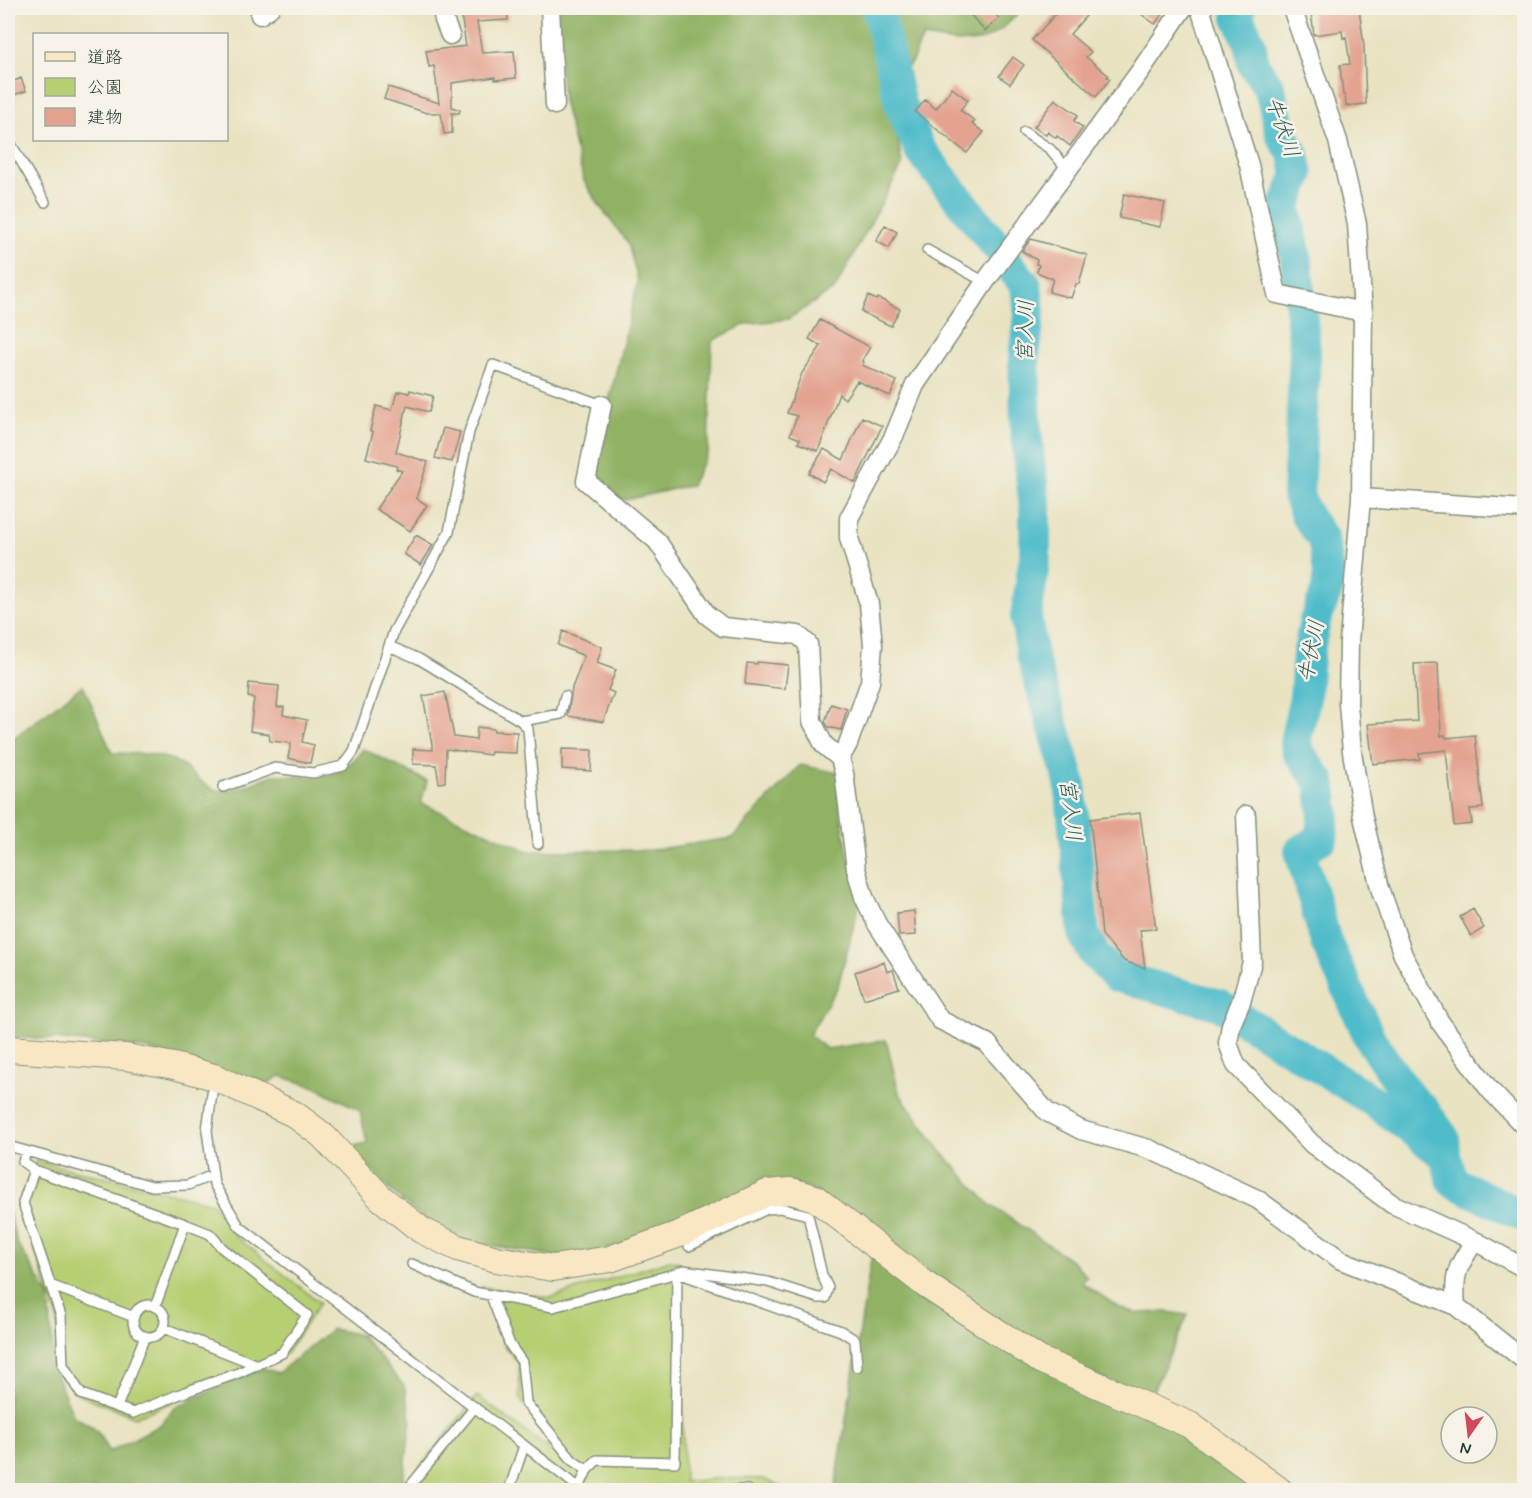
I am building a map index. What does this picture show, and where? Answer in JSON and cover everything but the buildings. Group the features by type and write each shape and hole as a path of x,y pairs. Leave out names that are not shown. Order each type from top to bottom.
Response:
{"street":[{"path":"442,8 450,35"},
{"path":"550,8 555,105"},
{"path":"840,758 848,744 870,682 873,645 869,604 849,538 849,518 894,436 915,385 985,282 1141,70 1183,8"},
{"path":"1200,8 1249,165 1277,294 1363,312"},
{"path":"1292,8 1338,141 1357,224 1363,312 1361,498 1349,641 1348,704 1363,817 1380,888 1403,955 1440,1023 1490,1089 1524,1126"},
{"path":"602,405 585,481 657,541 707,615 723,627 798,634 808,644 812,721 824,745 840,758 844,773 856,869 864,897 877,924 940,1020 987,1043 1047,1112 1081,1130 1149,1149 1257,1199 1341,1260 1456,1306 1524,1360"},
{"path":"1361,498 1524,509"},
{"path":"1246,815 1252,962 1241,1002 1231,1025 1228,1043 1236,1065 1312,1144 1392,1204 1475,1241 1524,1268"},
{"path":"8,1049 126,1057 174,1066 214,1077 294,1114 322,1135 381,1198 422,1230 458,1248 496,1259 553,1268 610,1259 682,1233 767,1194 791,1191 814,1198 926,1285 1040,1360 1190,1425 1279,1491"},
{"path":"1456,1306 1454,1290 1458,1264 1475,1241"}],"lane":[{"path":"1024,132 1050,149 1068,170"},
{"path":"8,139 45,202"},
{"path":"927,250 985,282"},
{"path":"223,787 275,768 313,773 343,765 354,752 394,631 449,532 469,432 493,365 602,405"},
{"path":"389,646 419,660 521,721 528,729 538,843"},
{"path":"521,721 561,714 564,696"},
{"path":"214,1077 207,1130 214,1184 239,1226 581,1489 587,1470 597,1460 675,1462 677,1273"},
{"path":"8,1146 152,1186 188,1185 213,1175"},
{"path":"26,1151 23,1162 34,1170 210,1234 222,1248 308,1315 282,1353 133,1413 81,1394 63,1365 61,1316 23,1203 34,1170"},
{"path":"412,1264 474,1292 553,1307 683,1270 768,1282 818,1298 825,1298 828,1288 822,1275 808,1215 780,1208 767,1209 689,1246"},
{"path":"155,1306 185,1224"},
{"path":"677,1273 841,1331 855,1340 857,1367"},
{"path":"50,1285 134,1317"},
{"path":"491,1296 510,1345 522,1362 526,1403 573,1461 587,1470"},
{"path":"155,1306 164,1315 164,1328 154,1336 145,1336 136,1329 134,1317 142,1307 155,1306"},
{"path":"164,1328 257,1365"},
{"path":"117,1407 145,1336"},
{"path":"407,1491 475,1407"},
{"path":"509,1491 524,1446"},
{"path":"735,1491 748,1491"}],"green space":[{"path":"555,8 1023,8 999,31 978,41 955,42 923,37 912,61 891,90 902,165 835,289 788,319 746,324 712,341 708,452 691,485 617,502 591,476 638,281 628,243 584,181 563,101"},
{"path":"83,685 112,753 144,754 168,758 180,764 211,788 224,791 238,789 273,775 325,776 342,770 363,749 427,781 421,803 528,851 651,850 732,838 800,765 839,773 838,798 849,859 861,897 838,986 809,1035 827,1049 886,1040 899,1093 940,1150 989,1204 1074,1262 1087,1277 1082,1283 1120,1308 1137,1313 1167,1312 1188,1315 1150,1397 1050,1357 806,1186 618,1246 567,1258 468,1242 427,1221 397,1197 349,1147 367,1143 360,1110 315,1087 280,1076 262,1087 147,1049 55,1039 8,1038 8,742"},
{"path":"36,1161 212,1203 234,1235 320,1303 285,1355 135,1417 78,1394 59,1364 57,1316 19,1203"},
{"path":"8,1208 17,1243 49,1296 54,1370 74,1417 96,1430 109,1452 160,1425 175,1407 263,1368 278,1373 332,1329 361,1335 404,1386 411,1419 403,1483 396,1490 8,1490"},
{"path":"872,1253 1183,1432 1264,1490 835,1490"},
{"path":"670,1260 678,1262 684,1482 721,1478 764,1479 788,1490 402,1490 477,1396 572,1466 520,1399 519,1363 505,1347 482,1287 550,1298"}],"waterway":[{"name":"宮入川","path":"878,8 900,104 920,150 996,246"},
{"name":"牛伏川","path":"1240,8 1238,17 1251,45 1253,64 1270,89 1281,134 1294,155 1298,175 1285,206 1296,257 1305,352 1298,495 1307,517 1323,539 1329,571 1327,590 1315,621 1308,655 1305,698 1296,738 1297,750 1320,782 1324,811 1322,838 1300,851 1326,942 1372,1043 1411,1099 1424,1110 1444,1138 1445,1156 1453,1182 1524,1216"},
{"name":"宮入川","path":"1010,266 1026,286 1029,315 1024,356 1026,433 1035,508 1035,556 1026,617 1032,656 1070,782 1084,935 1095,955 1116,976 1220,1005 1379,1105 1444,1155"}]}
